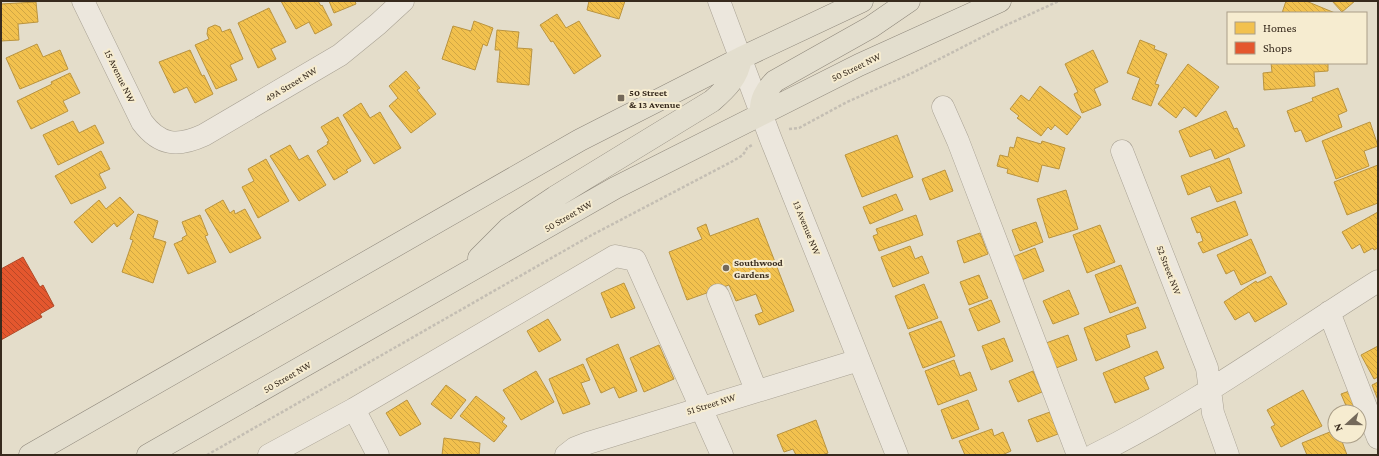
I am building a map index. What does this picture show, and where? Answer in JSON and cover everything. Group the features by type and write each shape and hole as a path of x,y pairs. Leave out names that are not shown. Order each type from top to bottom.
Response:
{"main road":[{"path":"30,455 580,140 741,58 862,1"},
{"path":"761,114 760,103 770,86 775,81 872,27 909,1"},
{"name":"50 Street NW","path":"148,455 615,188 859,65 1000,1"},
{"path":"453,282 509,228 556,197 712,101 731,83 739,70 741,58"}],"street":[{"name":"15 Avenue NW","path":"83,1 142,122 152,134 167,142"},
{"name":"49A Street NW","path":"167,142 183,143 204,135 306,76 340,55 403,1"},
{"name":"13 Avenue NW","path":"719,1 761,114 897,455"},
{"path":"943,107 958,141 1078,455"},
{"name":"52 Street NW","path":"1122,151 1207,368 1213,413 1228,455"},
{"path":"269,455 354,409 614,256 635,260 722,455"},
{"path":"1094,455 1149,426 1210,390 1378,281"},
{"path":"718,295 756,390"},
{"path":"1329,312 1378,438"},
{"name":"51 Street NW","path":"566,455 575,448 588,443 756,390 859,360"},
{"path":"354,409 378,455"}],"path":[{"path":"792,127 799,128 847,102 910,74 1002,27 1059,1"},
{"path":"207,455 590,236 738,158 743,155 747,148"}],"building: Homes":[{"path":"281,1 318,1 321,6 322,5 332,25 315,34 309,22 296,29"},
{"path":"329,1 355,1 356,4 334,13"},
{"path":"589,1 625,1 619,19 587,10"},
{"path":"1286,1 1306,1 1333,12 1282,12"},
{"path":"1332,1 1355,1 1342,12"},
{"path":"36,2 38,22 18,24 19,40 1,41 1,4"},
{"path":"269,8 286,42 271,49 276,59 258,68 238,23"},
{"path":"557,14 566,28 579,21 601,56 574,74 553,41 551,42 540,25"},
{"path":"474,21 493,28 487,46 483,44 475,70 442,59 453,26 471,31"},
{"path":"215,25 220,27 222,32 230,29 243,59 230,65 237,80 216,89 195,45 209,39 207,34 208,28"},
{"path":"497,30 519,32 517,48 532,49 529,85 497,82 500,50 495,50"},
{"path":"1140,40 1155,46 1154,49 1167,54 1155,84 1159,85 1151,106 1132,99 1140,78 1127,73"},
{"path":"37,44 43,57 60,50 68,69 20,89 6,58"},
{"path":"190,50 202,76 204,75 213,94 195,103 187,87 174,93 159,62"},
{"path":"1093,50 1108,82 1094,89 1101,105 1082,113 1074,94 1078,92 1065,64"},
{"path":"1188,64 1219,87 1196,117 1184,107 1176,118 1158,104"},
{"path":"1271,64 1328,64 1328,71 1314,72 1315,86 1264,90 1263,73 1272,72"},
{"path":"406,71 420,88 417,90 436,114 411,133 389,106 398,98 389,86"},
{"path":"70,73 80,93 63,101 68,111 31,129 17,101 52,84 51,82"},
{"path":"1040,86 1081,117 1067,135 1055,125 1051,130 1048,127 1041,136 1017,118 1019,116 1010,109 1021,95 1029,101"},
{"path":"1338,88 1347,111 1338,115 1342,127 1306,142 1301,130 1295,132 1287,111 1313,101 1312,98"},
{"path":"361,103 370,118 380,112 401,148 374,164 343,115"},
{"path":"1226,111 1234,129 1237,128 1245,146 1215,159 1211,149 1190,157 1179,131"},
{"path":"338,117 361,161 346,170 348,172 334,180 317,151 328,144 327,142 329,141 321,127"},
{"path":"73,121 79,133 95,125 104,143 58,165 43,135"},
{"path":"1370,122 1378,146 1364,151 1369,166 1336,179 1322,141"},
{"path":"897,135 913,177 862,197 845,155"},
{"path":"1017,137 1041,144 1042,141 1065,148 1059,169 1042,165 1038,182 1007,173 1008,169 997,166 1000,155 1008,157 1010,147 1014,148"},
{"path":"290,145 299,160 308,155 326,185 299,201 270,156"},
{"path":"101,151 110,169 99,174 106,188 71,204 55,176"},
{"path":"1229,158 1242,193 1217,202 1210,186 1188,195 1181,176"},
{"path":"266,159 289,201 258,218 242,187 254,181 248,169"},
{"path":"1378,165 1378,203 1347,215 1334,182"},
{"path":"945,170 953,191 930,200 922,179"},
{"path":"1066,190 1078,229 1049,238 1037,199"},
{"path":"896,194 903,210 870,224 863,207"},
{"path":"120,197 134,212 117,227 114,223 92,243 74,222 99,200 106,209"},
{"path":"223,200 230,213 234,210 235,214 245,209 261,238 230,253 205,210"},
{"path":"1235,201 1248,235 1203,253 1198,243 1203,241 1200,232 1197,233 1191,218"},
{"path":"1378,212 1378,248 1374,250 1373,248 1364,253 1360,244 1352,249 1342,232"},
{"path":"138,214 158,221 153,238 166,242 153,283 122,272 133,240 130,239"},
{"path":"200,215 208,235 205,236 216,262 188,274 174,244 183,240 182,238 187,235 182,222"},
{"path":"916,215 923,235 879,251 873,236 878,234 876,229"},
{"name":"Southwood Gardens","path":"758,218 794,311 759,325 755,315 763,312 756,294 736,301 729,285 687,300 669,252 702,239 697,228 706,224 710,236"},
{"path":"1036,222 1043,242 1020,251 1012,230"},
{"path":"1100,225 1115,262 1087,273 1073,235"},
{"path":"980,233 988,254 964,263 957,241"},
{"path":"1251,239 1266,273 1241,285 1234,270 1226,274 1217,255"},
{"path":"910,246 915,259 922,256 929,273 893,287 881,257"},
{"path":"1035,248 1044,271 1019,281 1010,258"},
{"path":"1121,265 1136,303 1110,313 1095,275"},
{"path":"979,275 988,298 969,305 960,282"},
{"path":"1271,276 1287,304 1255,322 1249,312 1235,320 1224,302 1256,281 1257,283"},
{"path":"624,283 635,308 611,318 601,293"},
{"path":"924,284 938,318 908,329 895,296"},
{"path":"1069,290 1079,314 1053,324 1043,301"},
{"path":"991,300 1000,322 978,331 969,309"},
{"path":"1138,307 1146,328 1126,335 1130,347 1096,361 1084,328"},
{"path":"548,319 561,340 539,352 527,331"},
{"path":"941,321 955,356 923,368 909,333"},
{"path":"1068,335 1077,360 1056,368 1046,343"},
{"path":"1004,338 1013,361 991,370 982,346"},
{"path":"618,344 637,391 619,398 614,387 601,393 586,359"},
{"path":"659,345 674,379 644,392 630,358"},
{"path":"1378,346 1378,377 1374,379 1361,355"},
{"path":"1157,351 1164,368 1144,377 1149,389 1115,403 1103,373"},
{"path":"954,360 960,376 970,372 977,390 938,405 925,371"},
{"path":"583,364 590,380 581,383 590,404 563,414 549,379"},
{"path":"536,371 554,402 521,420 503,390"},
{"path":"1033,371 1042,392 1018,402 1009,381"},
{"path":"1378,382 1378,400 1372,385"},
{"path":"446,385 466,400 451,419 431,404"},
{"path":"1303,390 1322,426 1281,447 1271,427 1275,425 1267,410"},
{"path":"1352,390 1358,404 1345,404 1341,394"},
{"path":"476,396 505,418 502,422 507,426 494,442 460,416"},
{"path":"407,400 421,424 400,436 386,413"},
{"path":"968,400 979,429 952,439 941,410"},
{"path":"1050,412 1058,434 1037,442 1028,420"},
{"path":"816,420 828,453 822,455 796,455 793,449 784,452 777,435"},
{"path":"992,429 994,436 1003,432 1011,451 1002,455 965,455 959,441"},
{"path":"1327,433 1327,444 1343,444 1347,455 1307,455 1302,443"},
{"path":"444,438 480,443 479,455 442,455"}],"building: Shops":[{"path":"23,257 40,287 43,285 54,306 40,314 42,317 1,340 1,269"}],"place":[{"name":"50 Street & 13 Avenue","path":"621,98"},
{"name":"Southwood Gardens","path":"726,268"}]}
